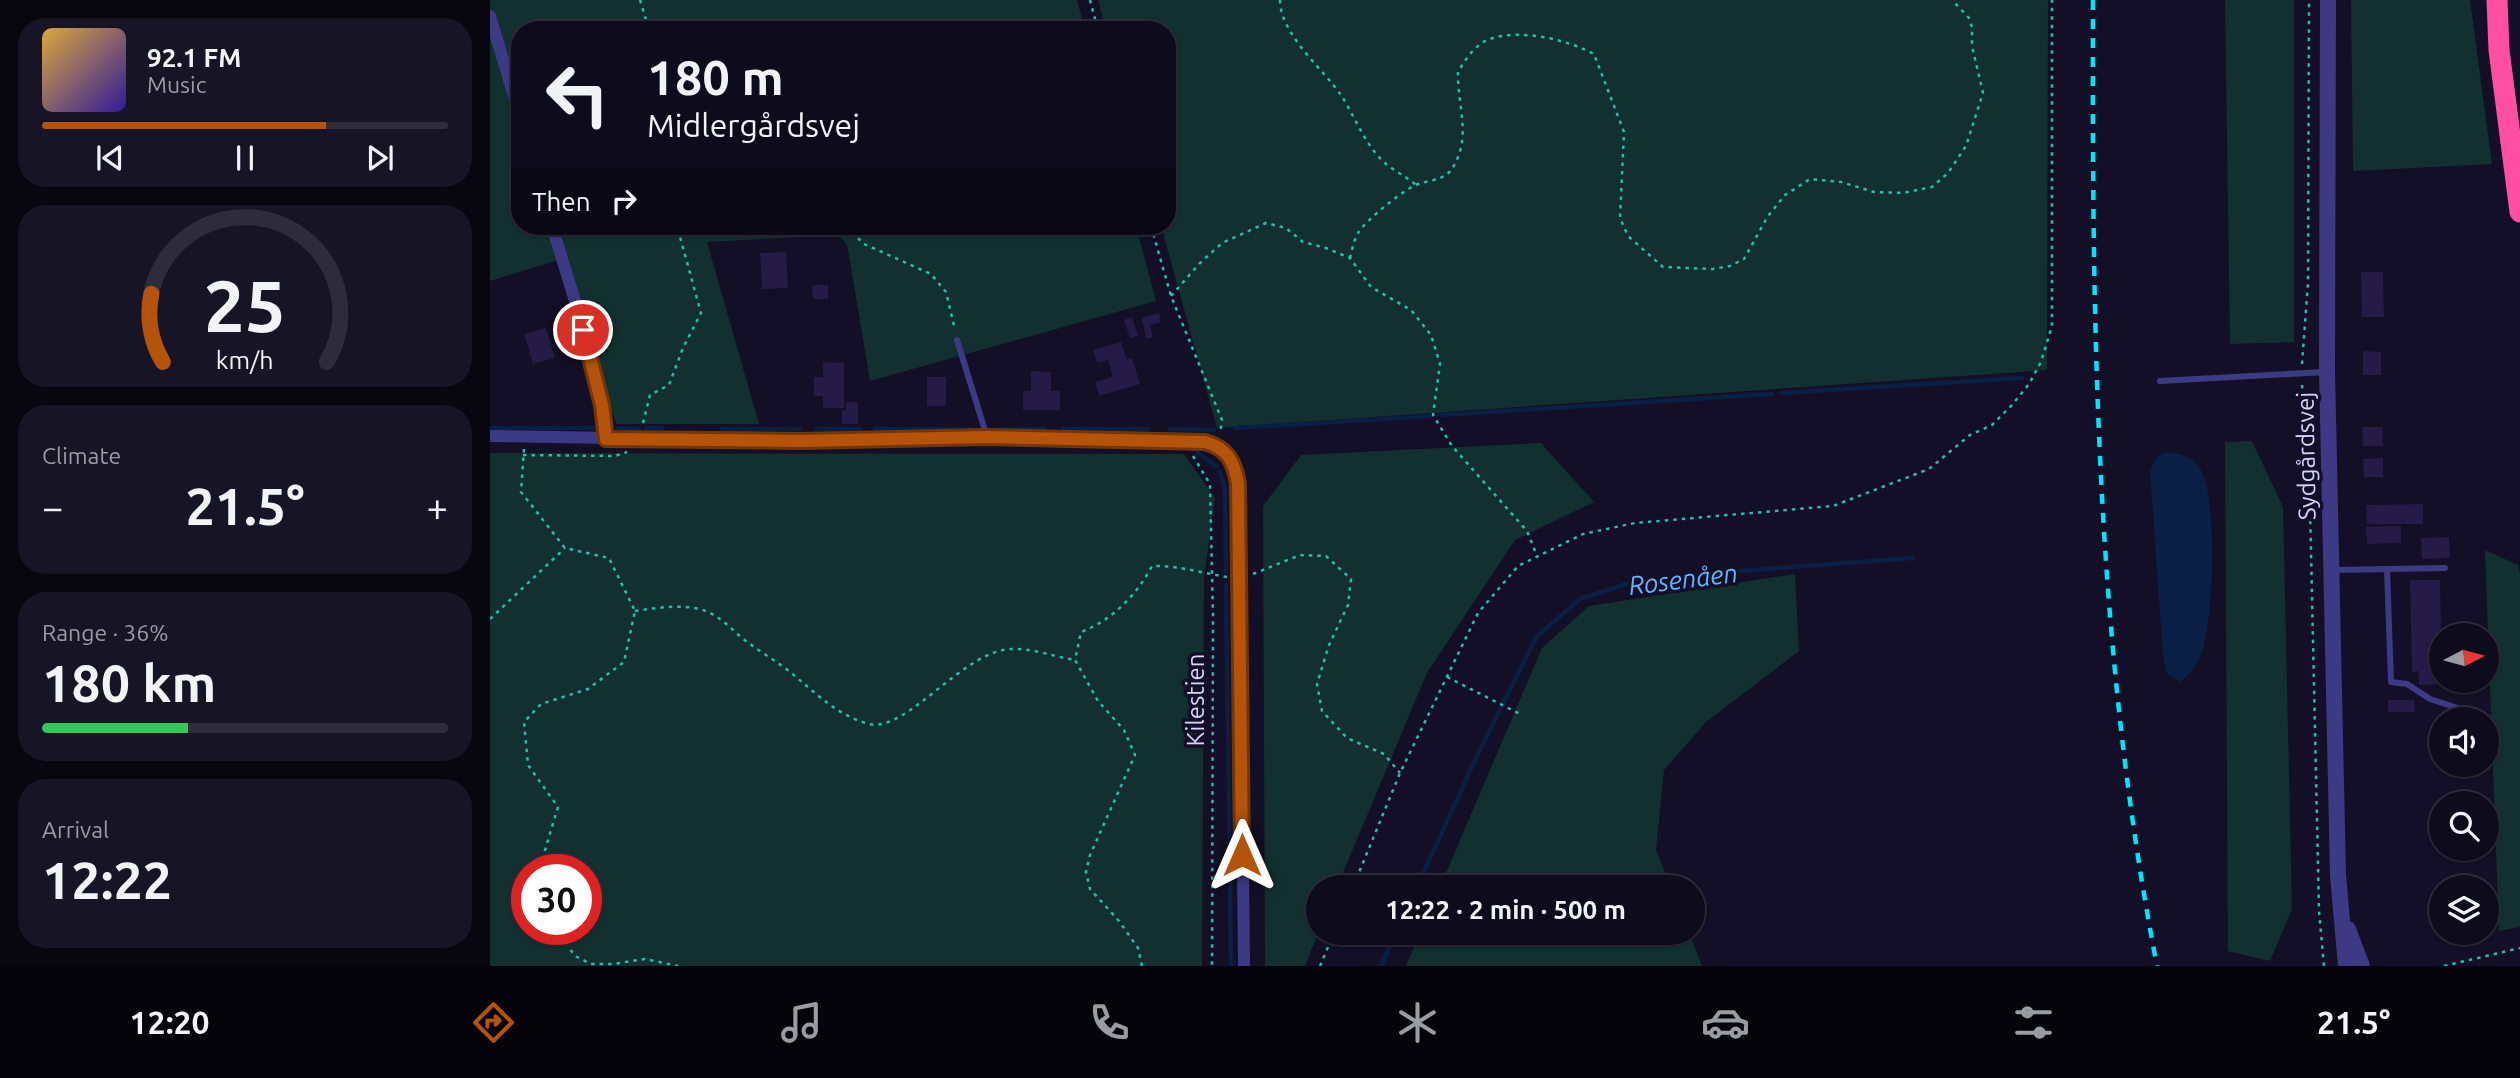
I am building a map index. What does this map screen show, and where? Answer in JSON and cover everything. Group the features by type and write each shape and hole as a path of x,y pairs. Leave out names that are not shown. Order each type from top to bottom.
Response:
{"highway":[{"path":"2497,0 2499,50 2520,212"}],"street":[{"name":"Sydgårdsvej","path":"2329,0 2327,372 2341,910 2346,966"},
{"path":"490,16 511,86"},
{"path":"555,235 591,356 602,405 606,439"},
{"path":"490,436 812,441 987,437 1205,442 1219,446 1235,467 1238,483 1244,966"},
{"name":"Sydgårdsvej","path":"2341,910 2362,966"}],"lane":[{"path":"957,340 987,437"},
{"path":"2160,381 2327,372"},
{"path":"2332,570 2445,568"},
{"path":"2387,569 2391,682 2407,684 2430,699 2455,707"}],"path":[{"path":"640,0 646,21"},
{"path":"1090,0 1096,21"},
{"path":"1280,0 1280,6 1295,37 1311,62 1339,92 1371,146 1385,163 1416,185"},
{"path":"1350,258 1359,231 1391,202 1416,185 1438,181 1449,172 1458,158 1462,140 1458,72 1475,48 1491,38 1518,34 1564,43 1594,54 1624,132 1620,218 1628,236 1663,267 1730,266 1744,259 1768,216 1784,195 1810,179 1841,182 1874,192 1903,193 1932,187 1948,173 1966,146 1983,93 1972,46 1969,18 1952,0"},
{"path":"1358,875 1400,773 1478,613 1518,566 1583,534 1635,523 1833,506 1929,469 1970,435 1992,425 2029,384 2041,362 2052,326 2052,0"},
{"path":"2309,0 2308,283 2301,373 2309,461 2319,911 2325,966"},
{"path":"1171,296 1222,243 1266,223 1286,228 1303,242 1350,258 1371,287 1411,310 1431,335 1440,365 1433,415 1452,446 1479,473 1527,531 1537,556"},
{"path":"523,455 621,456 627,453 650,395 669,385 683,348 701,313 679,235"},
{"path":"855,235 864,244 931,274 946,292 957,340"},
{"path":"1154,235 1171,296 1222,420 1219,446"},
{"path":"524,436 521,492 565,548 609,558 635,611 624,662 588,689 541,704 524,722 528,765 558,807 544,854"},
{"name":"Kilestien","path":"1185,442 1210,484 1213,617 1212,966"},
{"path":"490,619 565,548"},
{"path":"1142,966 1138,948 1119,921 1090,889 1086,872 1090,855 1135,755 1124,730 1098,701 1074,660 1081,632 1105,622 1143,582 1152,566 1169,565 1182,571 1240,579 1300,555 1326,556 1351,579 1348,605 1329,645 1317,684 1322,711 1347,738 1384,754 1400,773"},
{"path":"635,611 666,607 696,608 725,620 742,637 791,673 817,697 845,715 873,725 908,714 967,665 1010,648 1074,660"},
{"path":"1447,677 1520,714"},
{"path":"567,945 575,956 591,964 613,964 645,958 678,966"},
{"path":"1320,966 1329,945"},
{"path":"2444,966 2520,948"}],"green space":[{"path":"490,0 1077,0 1083,21 511,21 511,235 838,235 707,242 759,424 616,424 568,257 490,281"},
{"path":"1098,0 2048,0 2047,370 1217,428 1163,235 1176,235 1176,21 1104,21"},
{"path":"2225,0 2294,0 2294,342 2230,344"},
{"path":"2351,0 2470,0 2492,164 2353,171"},
{"path":"838,235 1138,235 1156,301 870,381 847,244"},
{"path":"2252,441 2283,507 2292,909 2270,961 2228,951 2225,442"},
{"path":"1541,443 1594,502 1515,540 1427,673 1342,875 1306,875 1306,945 1313,945 1305,966 1265,966 1263,506 1301,455"},
{"path":"490,453 1184,454 1215,498 1204,577 1202,966 490,966"},
{"path":"2485,550 2518,565 2520,573 2520,927 2499,931 2496,861 2499,861 2499,791 2494,791 2493,777 2499,777 2499,707 2491,707 2490,693 2499,693 2499,623 2488,623"},
{"path":"1795,574 1799,651 1706,722 1664,770 1656,850 1666,875 1445,875 1542,648 1589,606"},
{"path":"1415,945 1694,945 1702,966 1406,966"}],"water":[{"path":"2165,452 2180,454 2199,467 2205,481 2212,529 2211,587 2206,637 2198,662 2180,682 2167,674 2163,657 2150,471 2157,457"}],"building":[{"path":"786,252 788,288 762,289 760,253"},
{"path":"2361,272 2383,272 2384,317 2362,317"},
{"path":"812,285 828,285 828,299 813,299"},
{"path":"1159,313 1161,322 1150,325 1153,337 1146,339 1142,318"},
{"path":"1132,317 1138,336 1130,338 1124,320"},
{"path":"546,328 555,358 533,364 524,334"},
{"path":"1121,342 1127,360 1132,358 1140,384 1099,396 1095,382 1113,377 1108,360 1097,363 1093,350"},
{"path":"2363,351 2381,352 2381,375 2363,375"},
{"path":"823,362 844,363 844,408 823,408 823,396 814,396 814,377 823,377"},
{"path":"1031,371 1051,372 1051,391 1060,391 1060,410 1023,410 1023,391 1031,391"},
{"path":"927,377 946,377 946,406 927,406"},
{"path":"846,402 858,402 858,424 842,424 842,410 846,410"},
{"path":"2362,427 2382,427 2383,446 2363,446"},
{"path":"2383,458 2383,477 2364,477 2363,459"},
{"path":"2423,504 2423,524 2367,524 2366,505"},
{"path":"2401,526 2401,543 2367,544 2366,527"},
{"path":"2449,537 2450,558 2422,559 2421,538"},
{"path":"2410,580 2440,580 2441,623 2429,623 2429,685 2419,685 2418,671 2412,672"},
{"path":"2388,700 2414,700 2415,712 2388,712"}],"waterway":[{"path":"1781,393 2022,378"},
{"path":"1440,415 1772,394"},
{"path":"1236,428 1430,416"},
{"path":"490,428 595,428"},
{"path":"617,428 639,429"},
{"path":"646,428 662,428"},
{"path":"722,429 800,429"},
{"path":"816,429 860,429"},
{"path":"875,429 972,429"},
{"path":"996,429 1045,429"},
{"path":"1063,429 1148,429"},
{"path":"1170,429 1214,430"},
{"path":"1198,453 1216,466"},
{"path":"1220,472 1225,489 1226,572"},
{"name":"Rosenåen","path":"1422,875 1475,760 1536,637 1580,599 1645,578 1913,558"},
{"path":"1226,585 1231,966"},
{"name":"Rosenåen","path":"1381,966 1391,945"}],"railway":[{"path":"2093,0 2096,364 2109,606 2136,846 2157,966"}],"route":[{"path":"583,330 602,405 606,439 871,441 987,437 1205,442 1219,446 1235,467 1238,483 1242,855"}]}
